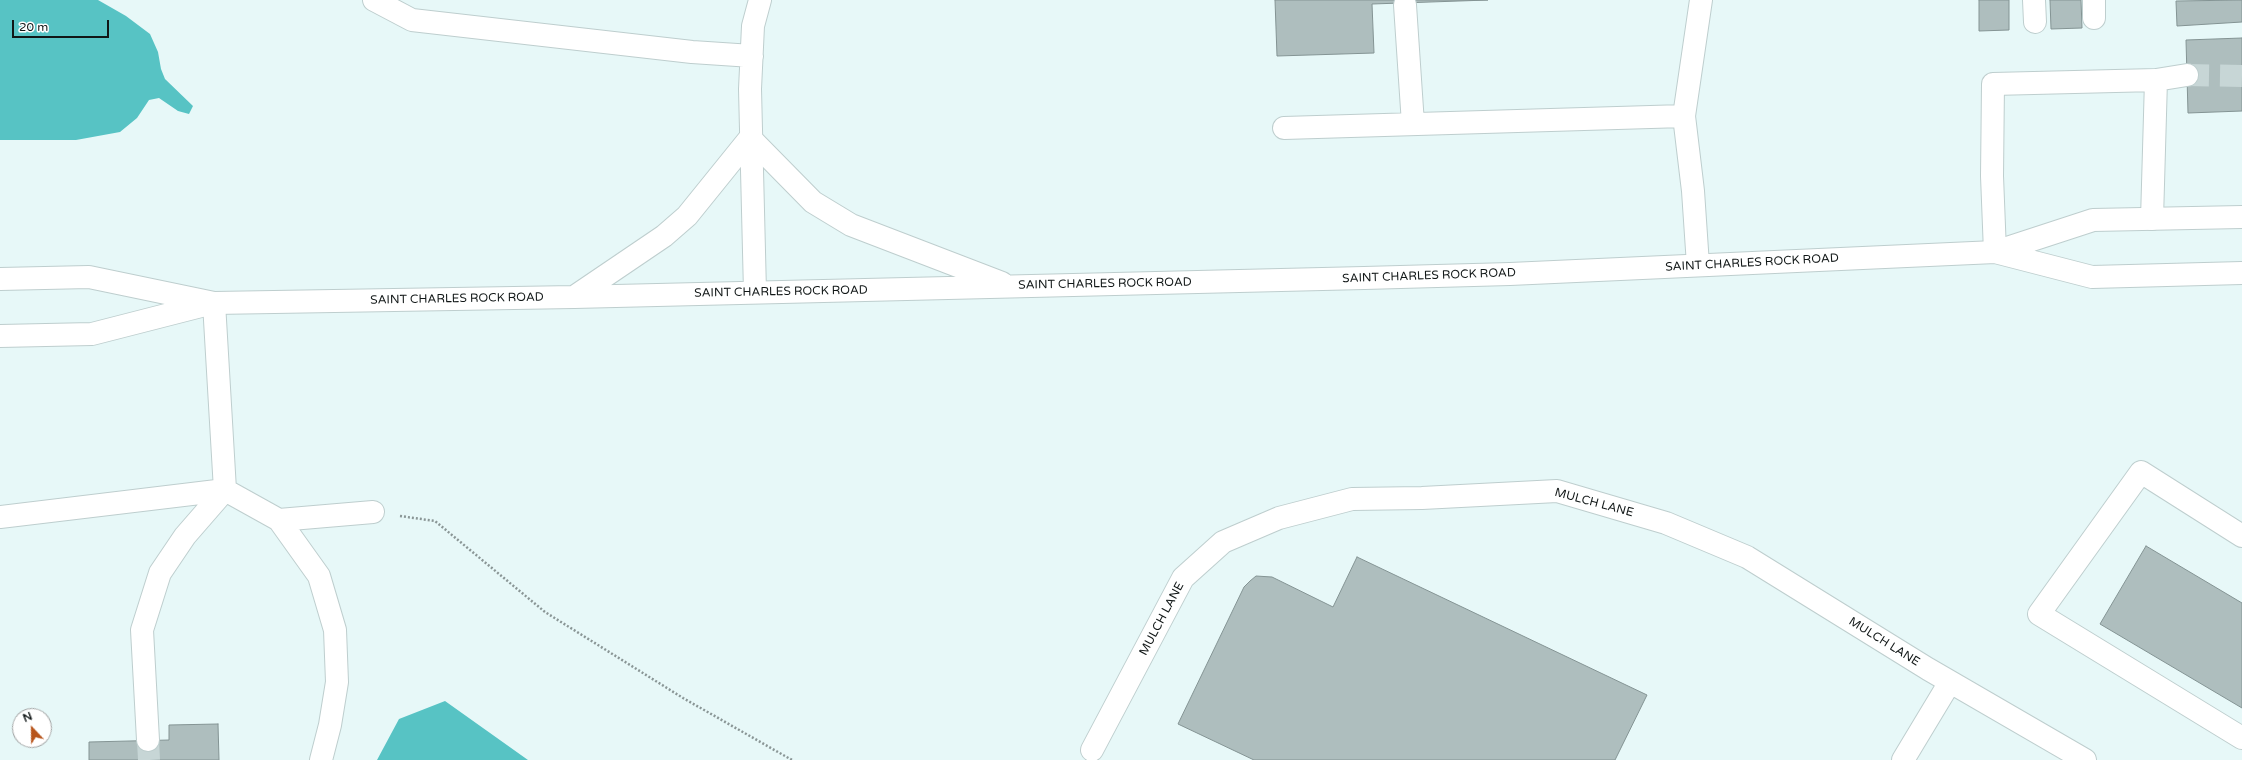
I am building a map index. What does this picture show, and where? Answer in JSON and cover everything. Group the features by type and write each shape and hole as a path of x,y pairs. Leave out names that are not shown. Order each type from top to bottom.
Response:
{"main road":[{"path":"374,0 412,20 692,52 752,56"},
{"path":"755,292 750,138 753,26 760,0"},
{"path":"1698,265 1693,191 1684,116 1701,0"},
{"path":"2034,0 2035,22"},
{"path":"1405,5 1413,124"},
{"path":"1995,252 1992,176 1992,84 2156,80 2187,75"},
{"path":"2152,219 2156,80"},
{"path":"1284,128 1684,116"},
{"path":"750,138 813,202 851,225 1012,287"},
{"path":"574,297 664,236 687,216 750,138"},
{"name":"SAINT CHARLES ROCK ROAD","path":"0,279 90,277 214,303 574,297 1503,274 1995,252 2093,220 2242,217"},
{"name":"SAINT CHARLES ROCK ROAD","path":"1995,252 2092,277 2242,273"},
{"path":"148,740 142,630 160,573 185,536 225,490 214,303"},
{"name":"SAINT CHARLES ROCK ROAD","path":"0,336 92,334 214,303"},
{"path":"2242,536 2141,472 2039,614 2242,738"},
{"path":"0,517 225,490 279,520 319,576 335,630 338,682 330,725 321,760"},
{"name":"MULCH LANE","path":"1092,750 1183,578 1223,542 1280,518 1352,499 1422,498 1557,491 1666,523 1747,557 1950,682 2085,760"},
{"path":"279,520 373,512"},
{"path":"1903,760 1950,682"}],"path":[{"path":"373,512 435,521 546,612 683,698 792,760"}],"water":[{"path":"0,0 98,0 126,16 150,34 158,52 161,69 165,79 193,106 189,114 178,111 159,98 149,100 137,118 120,132 76,140 0,140"},
{"path":"445,701 528,760 377,760 399,719"}],"building":[{"path":"1275,0 1488,0 1372,4 1374,53 1277,56"},
{"path":"1979,0 2009,0 2009,30 1979,31"},
{"path":"2050,0 2081,0 2082,28 2051,29"},
{"path":"2242,0 2242,22 2177,26 2176,1"},
{"path":"2242,38 2242,111 2188,113 2186,40"},
{"path":"2146,546 2242,603 2242,708 2100,624"},
{"path":"1357,557 1647,695 1615,760 1254,760 1178,724 1244,587 1250,581 1256,576 1272,577 1333,607"},
{"path":"218,724 219,760 89,760 89,742 169,740 169,725"}],"tunnel":[{"path":"2187,75 2242,76"},
{"path":"148,740 149,760"}]}
